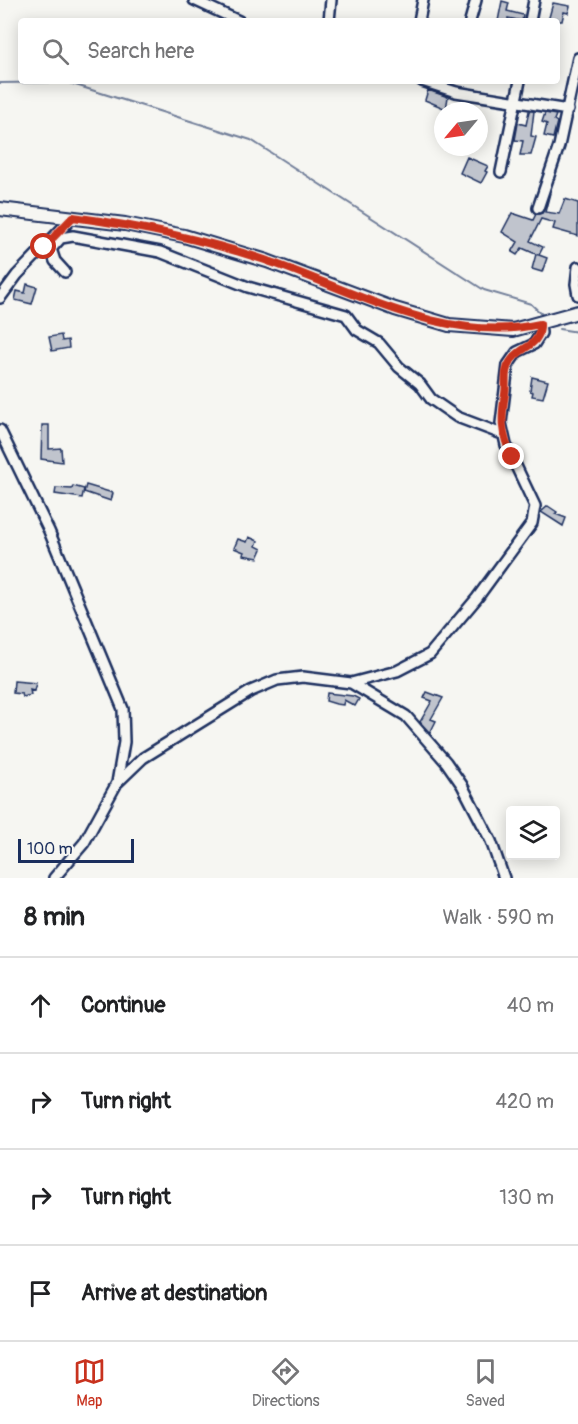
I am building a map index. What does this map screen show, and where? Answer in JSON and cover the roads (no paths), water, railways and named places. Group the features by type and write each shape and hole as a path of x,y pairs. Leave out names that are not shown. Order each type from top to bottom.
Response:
{"main road":[{"path":"0,209 125,224 220,246 395,309 449,325 492,331 513,330 578,312"}],"street":[{"path":"194,0 233,18"},
{"path":"329,18 332,0"},
{"path":"420,18 423,0"},
{"path":"471,18 476,0"},
{"path":"531,18 534,0"},
{"path":"538,208 553,169 578,58"},
{"path":"431,84 456,92 568,110"},
{"path":"456,92 457,84"},
{"path":"501,172 519,84"},
{"path":"0,298 17,275 73,217"},
{"path":"65,272 55,261 51,249 61,238 73,236 160,252 248,287 346,315 357,330 379,343 399,367 420,384 431,399 457,417 502,434"},
{"path":"578,267 576,284 578,294"},
{"path":"117,783 143,758 265,684 288,677 351,683 397,671 430,654 523,538 532,522 535,506 502,434 503,399 508,364 517,352 534,344 541,333 540,324"},
{"path":"0,430 49,531 120,701 125,726 117,783 84,843 54,878"},
{"path":"351,683 406,716 446,762 475,808 491,841 504,878"}],"waterway":[{"path":"0,83 18,83"},
{"path":"72,84 251,140 484,290 531,304 545,317"},
{"path":"559,329 578,332"}]}
